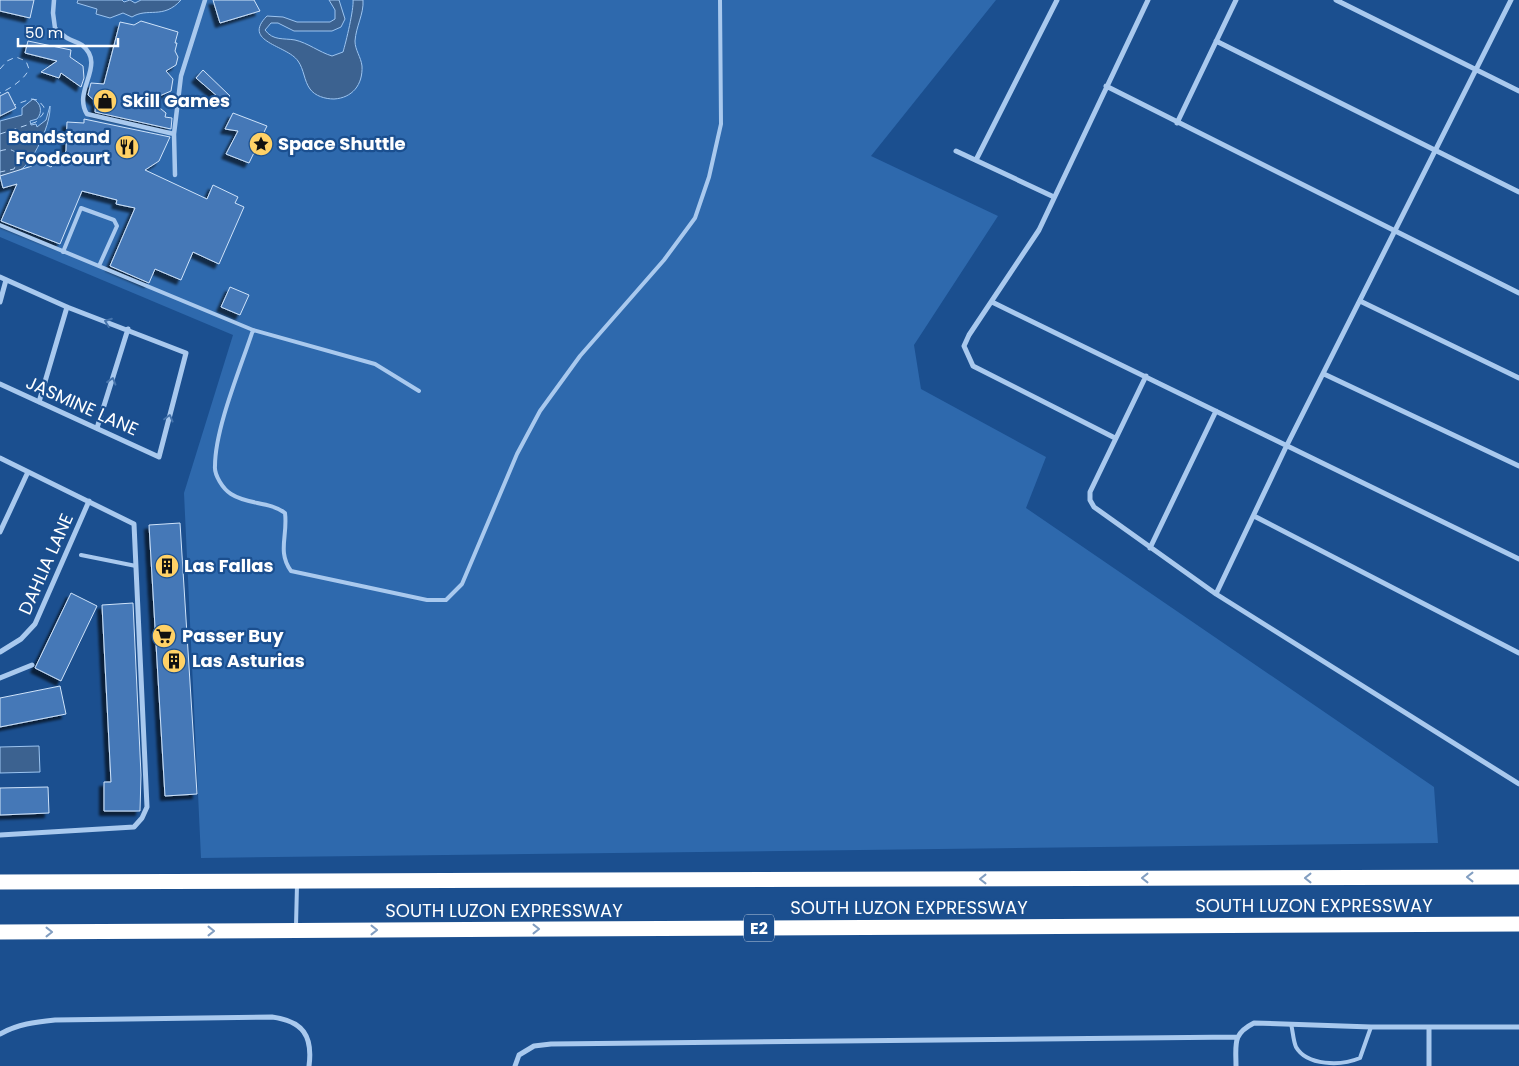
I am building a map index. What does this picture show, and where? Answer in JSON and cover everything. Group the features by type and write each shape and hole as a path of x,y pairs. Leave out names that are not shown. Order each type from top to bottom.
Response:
{"highway":[{"name":"SOUTH LUZON EXPRESSWAY","path":"0,882 1519,877"},
{"name":"SOUTH LUZON EXPRESSWAY","path":"0,932 1519,924"}],"street":[{"path":"54,0 55,28 68,39 82,45 91,64 91,75 82,94 82,105 87,114 174,134"},
{"path":"175,175 174,134 181,76 205,0"},
{"path":"976,160 1057,0"},
{"path":"1116,438 972,366 964,346 969,335 1039,230 1148,0"},
{"path":"1177,123 1236,0"},
{"path":"1336,0 1519,91"},
{"path":"1216,594 1286,446 1511,0"},
{"path":"1216,40 1519,192"},
{"path":"1106,86 1519,293"},
{"path":"956,151 1054,197"},
{"path":"0,277 67,306 128,329 98,428"},
{"path":"0,302 6,280"},
{"path":"1360,301 1519,378"},
{"path":"992,302 1519,559"},
{"path":"39,402 67,306"},
{"name":"JASMINE LANE","path":"0,384 159,457 186,353 128,329"},
{"path":"1324,374 1519,466"},
{"path":"1146,376 1090,492 1090,500 1094,507 1216,594 1519,784"},
{"path":"1150,548 1216,411"},
{"path":"0,458 27,474 89,501 134,524 147,807 142,818 134,827 0,835"},
{"path":"0,532 27,474"},
{"name":"DAHLIA LANE","path":"0,652 21,639 36,624 89,501"},
{"path":"1254,516 1519,653"},
{"path":"0,678 32,665"},
{"path":"0,1034 11,1028 31,1022 56,1020 284,1018 299,1025 306,1033 310,1044 309,1066"},
{"path":"1236,1066 1237,1037 1240,1029 1254,1023 1429,1028 1519,1027"},
{"path":"1429,1028 1429,1066"},
{"path":"516,1066 519,1054 534,1046 551,1044 1237,1037"}],"lane":[{"path":"253,330 219,438 214,468 221,484 231,494 275,506 285,512 287,527 282,553 285,563 291,571 427,600 446,600 462,584 517,454 540,411 580,356 664,260 695,218 709,177 721,124 720,0"},
{"path":"63,252 81,208 107,217 116,221 117,224 99,266"},
{"path":"0,225 253,330 375,364 419,392"},
{"path":"81,556 136,566"},
{"path":"296,931 297,881"},
{"path":"1291,1024 1296,1047 1304,1057 1317,1064 1352,1062 1360,1058 1371,1027"}],"shaded area":[{"path":"0,0 996,0 871,156 998,216 914,345 921,389 1046,457 1026,508 1434,787 1438,843 201,858 184,493 233,335 0,237"},
{"path":"78,0 122,0 124,2 130,0 135,3 141,0 181,0 168,10 162,12 138,14 132,17 123,13 110,18 96,14 97,9 77,3"},
{"path":"329,0 339,0 345,19 341,27 332,31 294,31 278,23 271,23 265,30 272,36 300,41 332,56 343,52 348,34 353,0 363,0 355,41 362,66 361,79 351,93 334,99 320,97 315,94 308,86 298,61 262,37 259,32 260,25 267,16 283,17 297,22 330,22 335,19 335,10"},
{"path":"33,99 38,103 40,111 37,119 30,121 31,125 36,124 37,127 46,120 50,106 50,113 42,139 33,156 21,170 0,176 0,121 22,115 22,108"},
{"path":"39,746 40,772 0,773 0,747"}],"building":[{"path":"0,0 34,0 30,18 0,11"},
{"path":"213,0 254,0 260,11 220,23"},
{"path":"141,21 178,32 175,43 177,43 175,51 178,57 176,65 166,71 173,79 171,91 150,100 166,113 165,117 172,118 171,129 95,112 96,102 88,95 91,83 104,84 120,22 134,25"},
{"path":"28,41 71,50 70,57 83,66 84,78 81,87 61,73 59,78 41,72 57,61 25,53"},
{"path":"203,70 230,96 224,102 196,78"},
{"path":"8,92 16,108 0,116 0,96"},
{"path":"233,113 267,126 249,163 226,154 238,131 225,129"},
{"path":"84,119 170,137 159,161 145,170 207,199 213,185 238,197 235,203 244,207 219,264 193,252 181,280 155,269 149,283 110,266 135,208 116,204 117,200 82,191 60,244 1,221 17,184 3,188 0,176 32,166 36,160 51,167 66,151 67,122 84,123"},
{"path":"230,287 249,295 240,315 221,307"},
{"path":"180,523 197,794 165,796 149,525"},
{"path":"71,593 97,606 61,681 35,668"},
{"path":"133,603 141,775 140,811 104,811 104,782 111,782 102,605"},
{"path":"60,686 66,714 0,727 0,698"},
{"path":"48,787 49,813 0,815 0,788"}],"ferry route":[{"path":"0,69 7,61 16,57 26,61 29,69 17,83 0,93"},
{"path":"0,134 36,122 43,114 44,107 38,100 31,99 14,105"},
{"path":"0,151 11,150 19,158 14,169 0,172"}],"place":[{"name":"Skill Games","path":"105,101"},
{"name":"Space Shuttle","path":"261,144"},
{"name":"Bandstand Foodcourt","path":"127,147"},
{"name":"Las Fallas","path":"167,566"},
{"name":"Passer Buy","path":"164,636"},
{"name":"Las Asturias","path":"174,661"}]}
